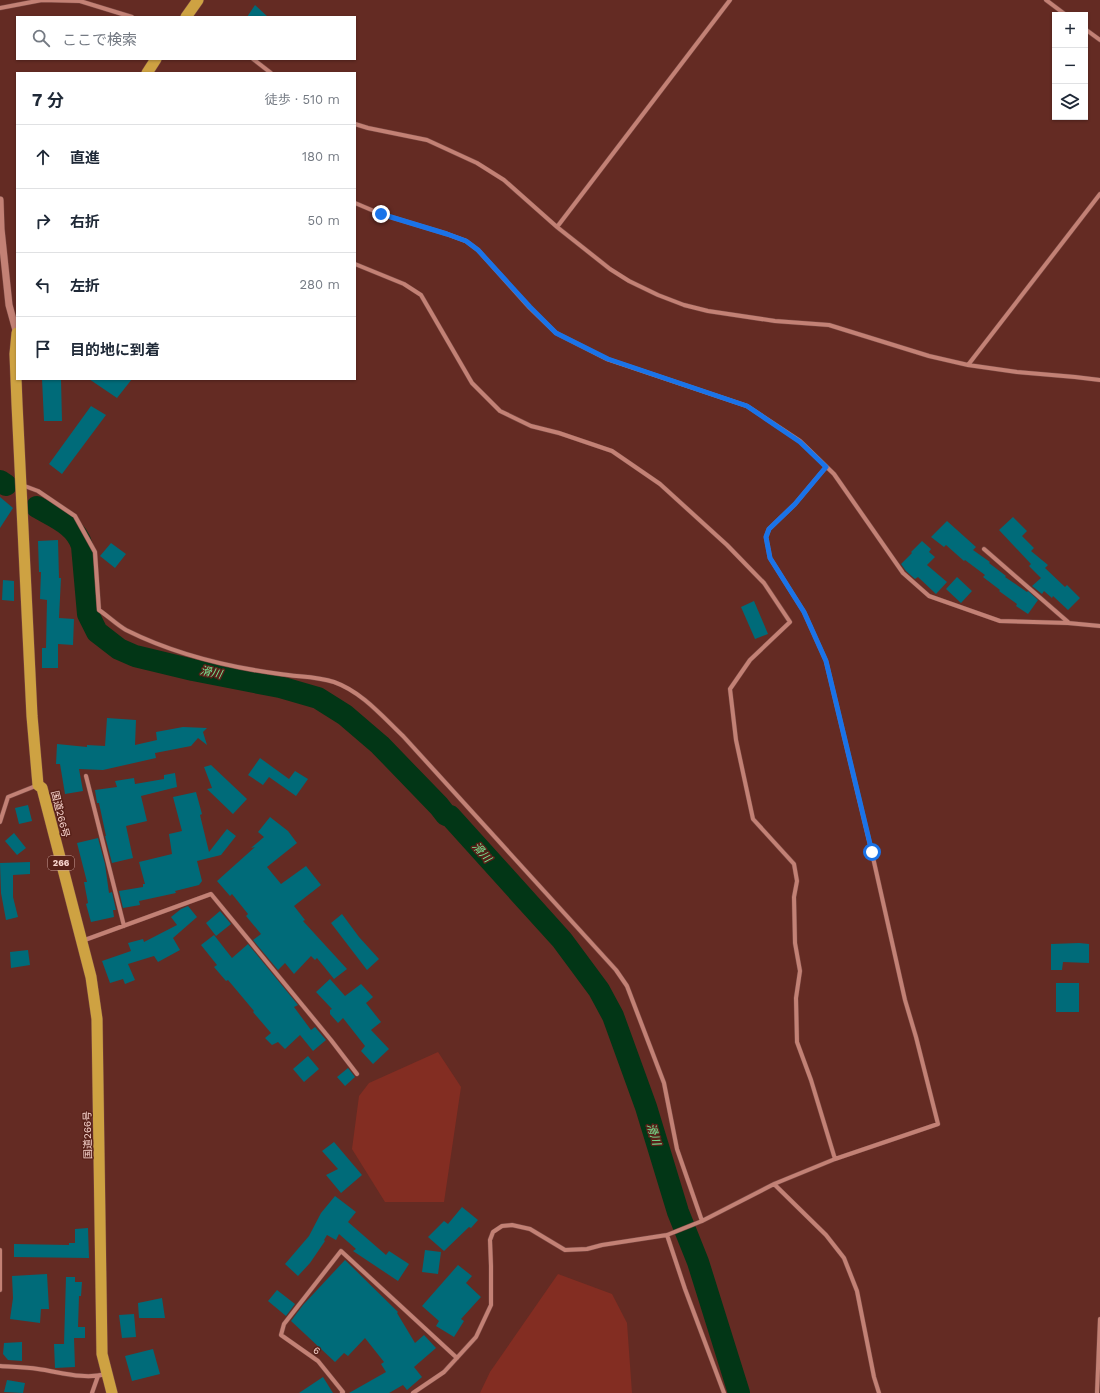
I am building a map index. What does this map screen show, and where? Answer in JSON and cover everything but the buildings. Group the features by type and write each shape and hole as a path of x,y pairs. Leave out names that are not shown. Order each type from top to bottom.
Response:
{"highway":[{"path":"187,16 198,0"},
{"path":"148,72 155,60"},
{"name":"国道266号","path":"16,344 16,376"},
{"name":"国道266号","path":"16,380 32,716 38,785 42,788 82,942 94,990 97,1018 102,1375 112,1393"}],"street":[{"path":"0,8 42,0 80,1 129,16"},
{"path":"558,226 730,0"},
{"path":"1046,0 1062,12"},
{"path":"1088,31 1100,40"},
{"path":"254,60 270,72"},
{"path":"356,124 426,140 477,163 504,180 558,226 617,273 629,281 658,295 684,305 708,311 775,321 829,325 929,356 968,365 1017,372 1100,380"},
{"path":"968,365 1100,194"},
{"path":"0,200 1,229 9,305 16,330"},
{"path":"356,203 381,214 466,241 478,250 556,333 608,359 747,406 800,442 834,474 903,573 929,596 1000,621 1068,622 1100,626"},
{"path":"356,264 404,284 421,295 472,383 500,411 531,426 559,433 612,451 660,484 727,545 764,583 790,622 750,660 730,689 736,740 753,819 794,864 797,881 794,897 795,942 800,971 796,998 797,1042 811,1080 835,1159"},
{"path":"413,1393 444,1372 476,1338 491,1305 492,1266 490,1240 493,1232 502,1226 512,1225 530,1229 565,1250 587,1249 667,1234 702,1221 774,1184 835,1159 938,1124 905,1000 872,852 826,661 804,612 770,558 766,537 769,529 795,504 826,467"},
{"path":"21,484 38,491 75,516 95,552 99,610 125,629 172,650 201,658 281,675 313,677 334,682 355,692 368,702 408,741 616,970 627,986 664,1083 677,1149 702,1221"},
{"path":"984,549 1068,622"},
{"path":"86,776 124,926"},
{"path":"0,822 8,796 38,785"},
{"path":"82,942 211,894 357,1074"},
{"path":"774,1184 826,1235 844,1258 857,1290 874,1377 879,1393"},
{"path":"667,1234 685,1289 724,1393"},
{"path":"0,1250 0,1290"},
{"name":"6","path":"342,1393 344,1392 318,1361 281,1335 284,1324 341,1251 457,1358"},
{"path":"1097,1393 1100,1319"},
{"path":"0,1366 36,1369 82,1376 102,1375"},
{"path":"92,1393 102,1375"}],"shaded area":[{"path":"438,1052 461,1087 444,1202 385,1202 352,1149 359,1096 369,1083"},
{"path":"558,1274 612,1294 627,1323 632,1393 480,1393 490,1372"}],"waterway":[{"name":"滑川","path":"0,481 6,485"},
{"name":"滑川","path":"37,507 64,522 75,532 79,539 82,546 88,614 97,632 119,649 135,656 193,670 280,687 318,698 345,715 380,745 446,815 450,816 562,940 599,990 613,1016 646,1107 678,1212 698,1262 739,1393"}],"route":[{"path":"381,214 466,241 478,250 556,333 608,359 747,406 800,442 826,467 795,504 769,529 766,537 770,558 804,612 826,661 872,852"}]}
